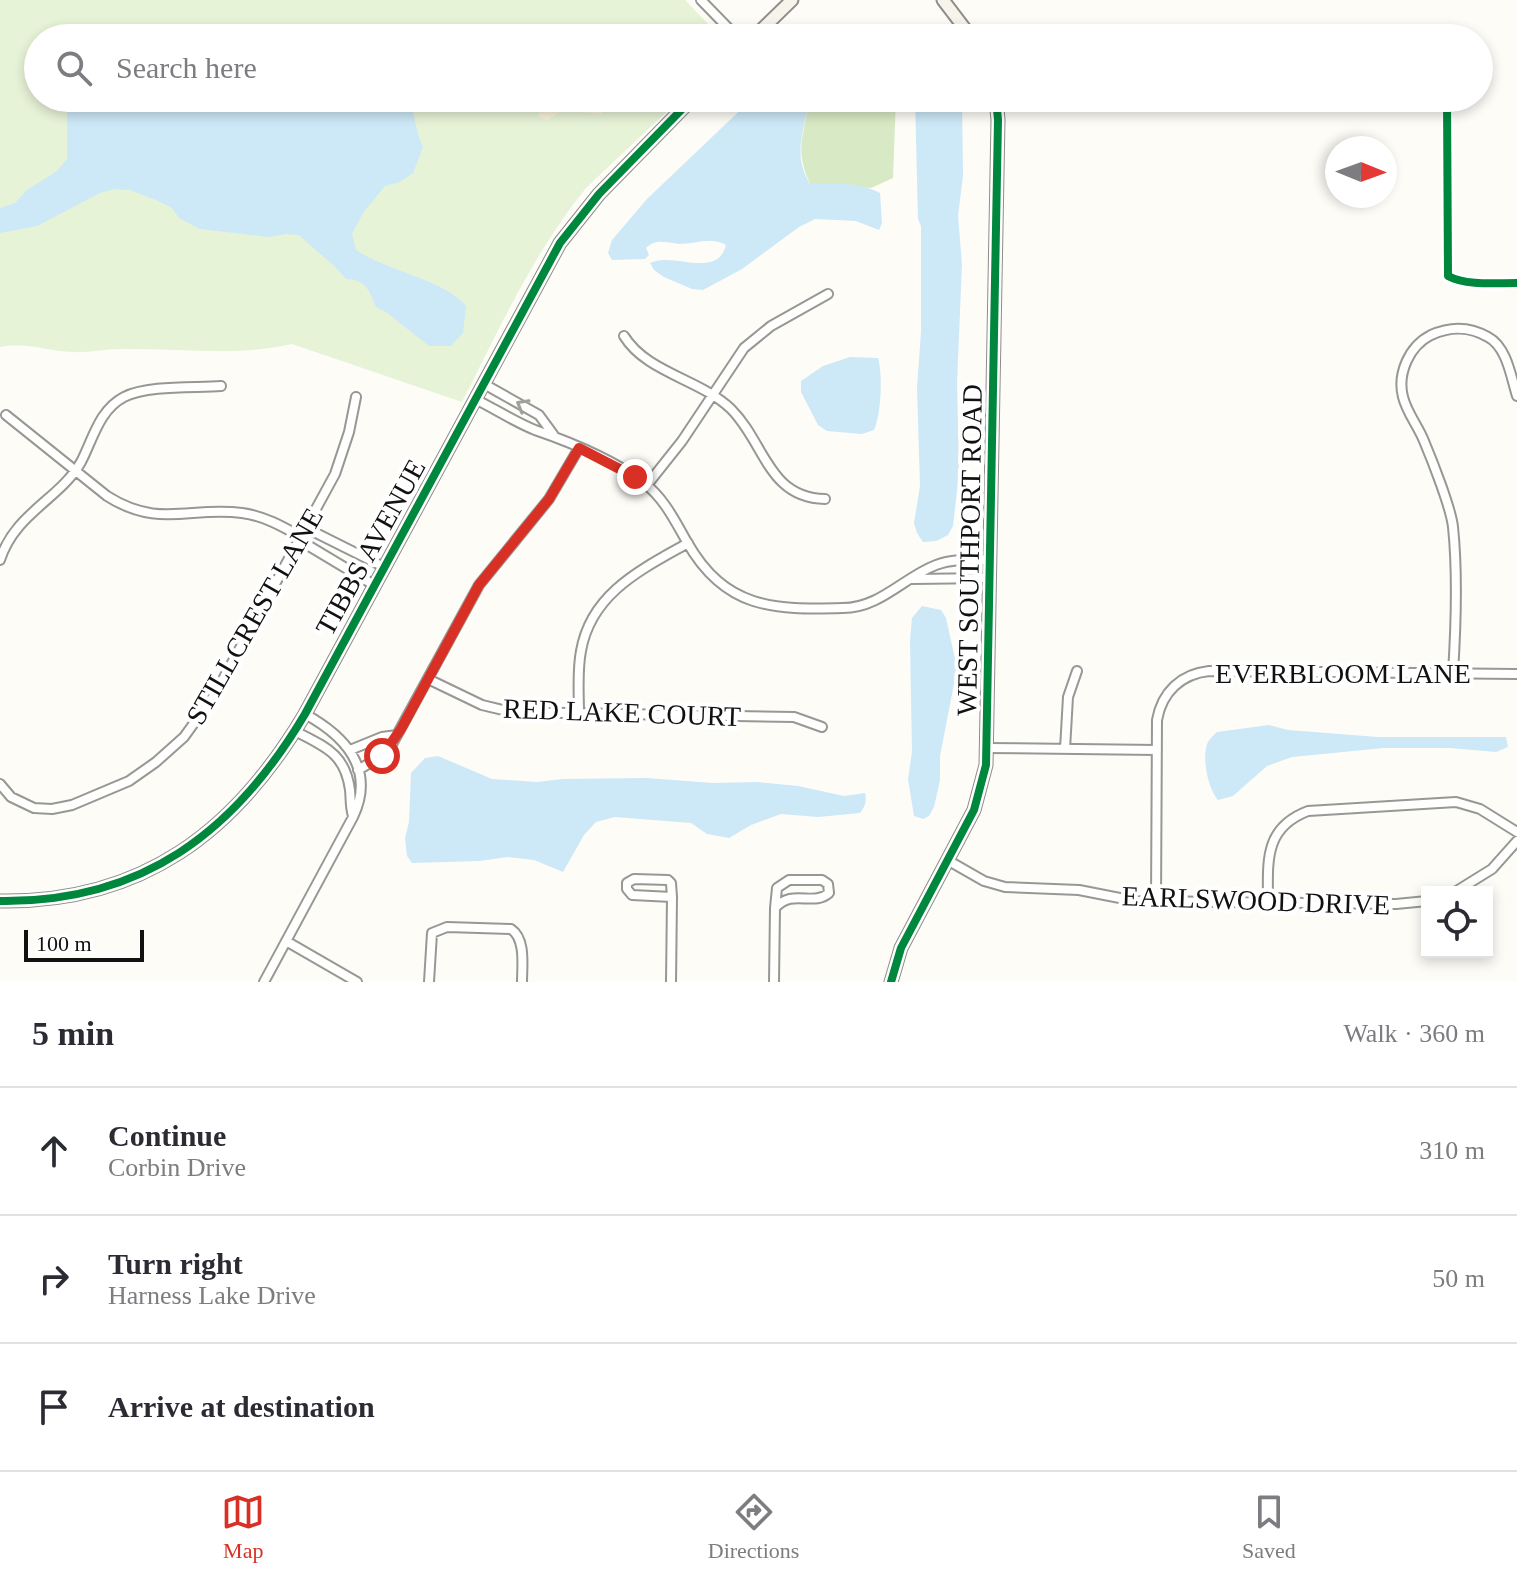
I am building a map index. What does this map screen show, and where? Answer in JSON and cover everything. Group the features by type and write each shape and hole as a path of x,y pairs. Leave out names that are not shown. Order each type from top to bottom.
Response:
{"street":[{"path":"701,0 724,24"},
{"path":"767,24 792,0"},
{"path":"943,0 961,24"},
{"name":"TIBBS AVENUE","path":"0,901 50,899 93,890 139,874 199,840 239,806 283,751 305,714 550,261 574,223 679,112"},
{"name":"WEST SOUTHPORT ROAD","path":"891,982 901,948 949,861 980,795 987,748 997,112"},
{"path":"647,485 682,441 737,356 753,339 828,294"},
{"path":"1453,673 1453,524 1423,438 1402,395 1402,376 1407,359 1418,343 1453,327 1468,328 1492,338 1506,360 1517,396"},
{"path":"624,336 640,354 712,394 743,423 782,484 802,496 825,499"},
{"path":"484,384 539,415 554,434"},
{"path":"0,560 21,524 75,470 105,413 122,399 145,392 221,386"},
{"name":"STILLCREST LANE","path":"0,784 9,795 34,808 63,807 120,786 164,756 184,737 209,704 341,461 356,397"},
{"path":"475,399 534,430 554,434 647,485 667,507 702,567 720,585 746,600 775,607 856,607 947,561 990,560"},
{"path":"6,415 111,498 140,511 173,516 225,512 245,513 270,520 374,585"},
{"path":"344,768 382,756 397,735 483,579 549,499 579,448"},
{"path":"306,528 384,567"},
{"path":"579,714 581,650 585,632 595,612 628,577 688,543"},
{"path":"912,579 990,578"},
{"path":"1065,749 1068,697 1077,671"},
{"name":"EVERBLOOM LANE","path":"1157,750 1158,715 1163,701 1173,687 1190,676 1209,671 1517,674"},
{"name":"RED LAKE COURT","path":"428,679 496,710 794,717 822,727"},
{"path":"264,982 353,817 360,795 357,766 350,750 331,728 305,714"},
{"path":"295,731 331,750 344,768 353,817"},
{"path":"350,750 382,737 397,735"},
{"path":"987,748 1157,750 1156,902"},
{"path":"1268,903 1271,846 1285,825 1308,811 1456,802 1480,809 1517,832"},
{"path":"1465,886 1490,871 1517,841"},
{"name":"EARLSWOOD DRIVE","path":"949,861 984,881 1009,888 1079,890 1132,900 1421,902"},
{"path":"671,982 672,897 672,886 668,880 634,879 627,883 632,895 672,897"},
{"path":"774,982 775,893 784,882 822,880 828,883 830,890 826,896 788,898 775,908"},
{"path":"429,982 432,933 447,927 511,929 517,932 521,942 522,982"},
{"path":"286,941 357,982"}],"green space":[{"path":"0,0 685,0 708,24 24,24 24,112 666,112 586,188 567,213 518,292 462,402 292,344 229,351 121,349 78,352 0,347"},
{"path":"807,112 895,112 893,178 871,188 810,184 802,159"}],"sand":[{"path":"540,112 560,112 547,120 538,117"}],"water":[{"path":"67,112 412,112 423,147 413,173 400,182 385,186 363,213 352,234 356,250 457,297 466,306 463,333 451,346 429,346 376,307 366,287 358,281 346,279 299,235 269,237 200,229 179,218 172,208 130,190 114,189 100,193 37,226 0,233 0,208 15,203 27,190 57,171 67,159"},
{"path":"738,112 807,112 800,152 804,173 810,184 855,185 880,193 882,223 879,230 856,221 815,219 799,227 742,269 703,290 692,289 664,277 650,263 660,260 714,261 726,245 709,241 679,244 658,242 646,248 649,255 645,259 612,260 608,253 612,240 647,199"},
{"path":"915,112 962,112 963,176 958,216 962,264 957,383 959,473 953,526 948,535 936,541 923,542 914,523 920,486 917,388 921,332 921,226 918,219"},
{"path":"850,357 878,358 880,365 876,423 874,430 862,434 827,431 818,425 801,392 801,381 823,366"},
{"path":"922,606 941,610 946,618 957,668 940,756 940,780 934,807 923,819 914,816 908,779 912,752 910,641 912,618"},
{"path":"1269,725 1288,730 1378,737 1506,737 1508,747 1496,752 1384,748 1292,757 1267,766 1233,796 1218,800 1207,772 1205,755 1209,741 1217,732"},
{"path":"438,756 492,779 537,782 646,778 713,783 757,782 798,786 844,796 865,793 866,801 860,813 818,817 781,814 751,825 729,838 707,834 691,823 615,817 596,822 584,835 563,872 534,860 508,857 412,863 407,856 405,838 409,822 411,773 425,758"}],"cycle path":[{"path":"0,901 51,898 98,889 140,874 180,852 215,826 248,793 278,756 305,714 560,243 599,194 679,112"},
{"path":"891,982 901,948 974,810 986,765 997,112"},
{"path":"1447,112 1448,276 1472,283 1517,283"}],"route":[{"path":"382,756 401,729 479,585 549,499 579,448 635,477"}]}
